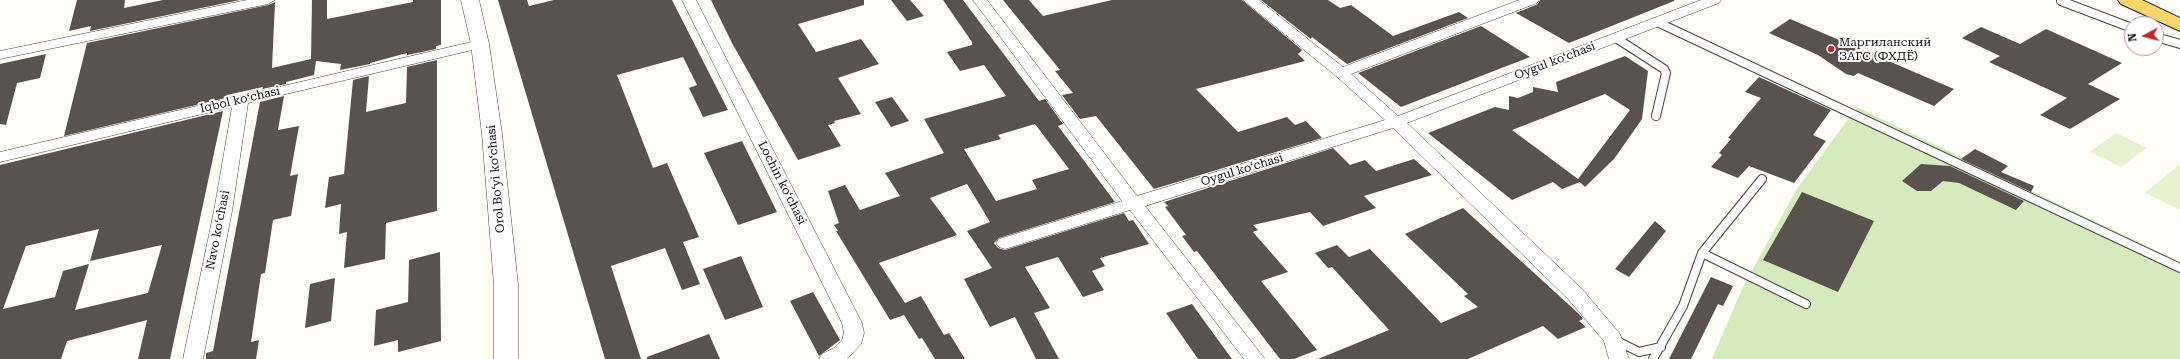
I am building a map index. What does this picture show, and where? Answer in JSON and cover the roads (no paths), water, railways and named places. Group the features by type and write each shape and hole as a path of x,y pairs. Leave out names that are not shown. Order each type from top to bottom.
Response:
{"main road":[{"path":"2127,0 2180,25"}],"street":[{"path":"0,55 268,0"},
{"name":"Orol Boʻyi koʻchasi","path":"470,0 480,44 492,134 505,278 506,359"},
{"name":"Lochin koʻchasi","path":"689,0 852,324 854,333 851,344 841,353 829,359"},
{"path":"980,0 1134,204 1255,359"},
{"path":"1250,0 1341,73 1396,122 1575,294 1602,324 1613,339 1619,359"},
{"path":"1341,73 1532,0"},
{"name":"Oygul koʻchasi","path":"1005,243 1396,122 1714,0"},
{"name":"Iqbol koʻchasi","path":"2,160 241,100 480,44"},
{"name":"Navo koʻchasi","path":"193,359 223,211 241,100"}],"lane":[{"path":"2061,1 2124,25"},
{"path":"1657,22 2180,268"},
{"path":"1616,38 1659,64 1664,69 1666,73 1656,116"},
{"path":"2164,39 2180,44"},
{"path":"1653,359 1683,306 1702,253 1762,179"},
{"path":"1702,253 1806,304"},
{"path":"1613,339 1624,346 1639,352 1661,347"}],"place":[{"name":"Маргиланский ЗАГС (ФХДЁ)","path":"1831,49"}]}
